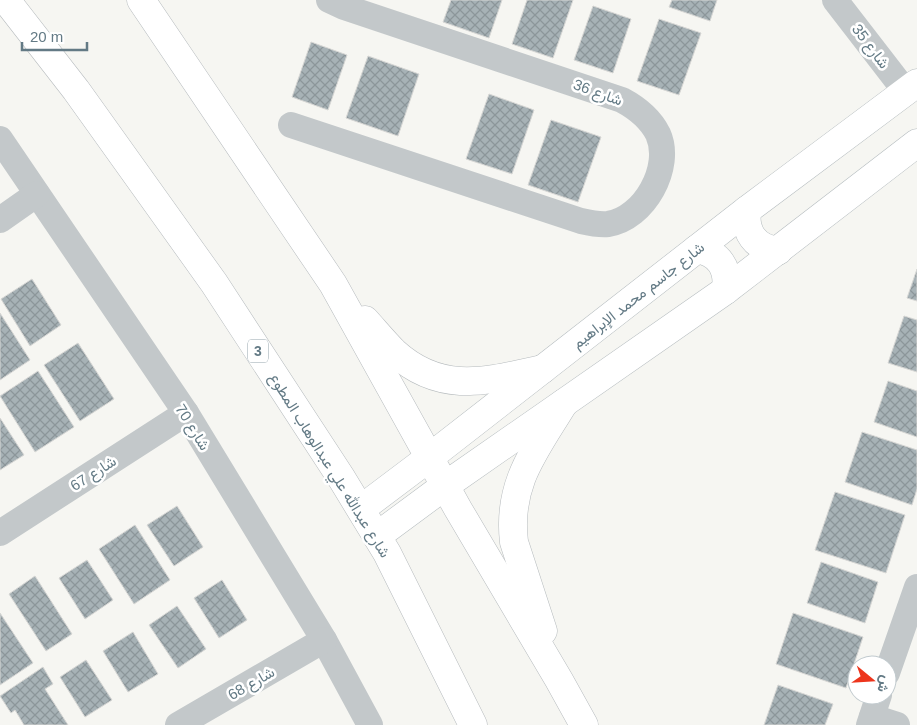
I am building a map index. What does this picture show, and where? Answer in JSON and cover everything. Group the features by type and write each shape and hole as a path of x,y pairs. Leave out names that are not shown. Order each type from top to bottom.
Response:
{"main road":[{"name":"شارع عبدالله علي عبدالوهاب المطوع","path":"6,0 76,90 214,283 361,508 474,725"},
{"path":"140,0 333,284 584,725"},
{"name":"شارع جاسم محمد الإبراهيم","path":"361,508 430,457 747,210 911,88"},
{"path":"377,536 446,485 726,290 917,143"},
{"path":"747,210 746,220 752,238 768,250 778,251"},
{"path":"697,249 715,256 721,263 726,271 726,290"},
{"path":"333,284 394,351 419,369 432,375 472,382 543,369"},
{"path":"559,680 514,542 513,516 515,497 521,478 564,403"}],"street":[{"name":"شارع 36","path":"291,125 581,222 594,224 609,224 625,218 636,210 646,199 659,173 661,146 658,134 649,120 638,109 622,100 344,7 329,0"},
{"name":"شارع 35","path":"835,0 911,88"},
{"name":"شارع 70","path":"0,139 186,413 324,640 370,725"},
{"path":"0,220 37,194"},
{"name":"شارع 67","path":"0,533 186,413"},
{"path":"893,655 917,586"},
{"name":"شارع 68","path":"178,725 324,640"},
{"path":"873,712 897,725"}],"building":[{"path":"451,0 502,0 489,38 443,22"},
{"path":"527,0 573,0 553,58 512,44"},
{"path":"672,0 717,0 710,21 669,7"},
{"path":"593,6 631,19 613,73 574,60"},
{"path":"659,19 701,33 679,95 637,81"},
{"path":"311,42 347,55 328,110 292,97"},
{"path":"368,56 419,74 398,136 346,118"},
{"path":"489,94 534,110 512,174 466,159"},
{"path":"551,120 601,137 578,202 528,185"},
{"path":"917,269 917,301 907,298"},
{"path":"32,279 61,325 30,346 1,299"},
{"path":"0,313 30,360 0,380"},
{"path":"904,316 917,320 917,372 888,363"},
{"path":"78,343 114,399 80,421 44,365"},
{"path":"38,371 74,427 35,452 0,396"},
{"path":"888,381 917,391 917,437 874,422"},
{"path":"0,418 24,455 0,470"},
{"path":"862,432 917,450 917,489 912,505 845,482"},
{"path":"835,492 905,515 886,573 815,550"},
{"path":"177,506 203,547 174,566 147,525"},
{"path":"135,525 170,580 134,604 99,549"},
{"path":"87,560 113,600 85,619 59,578"},
{"path":"821,562 878,582 865,623 807,603"},
{"path":"35,576 72,634 46,651 9,594"},
{"path":"222,580 247,620 219,638 194,598"},
{"path":"177,606 206,649 178,668 149,625"},
{"path":"0,613 33,663 0,685"},
{"path":"793,613 863,637 857,655 847,655 846,688 776,664"},
{"path":"133,632 158,674 128,692 103,651"},
{"path":"86,660 112,700 85,717 60,677"},
{"path":"43,667 53,684 45,689 68,725 24,725 15,710 11,713 0,696"},
{"path":"778,685 833,704 825,725 764,725"}]}
